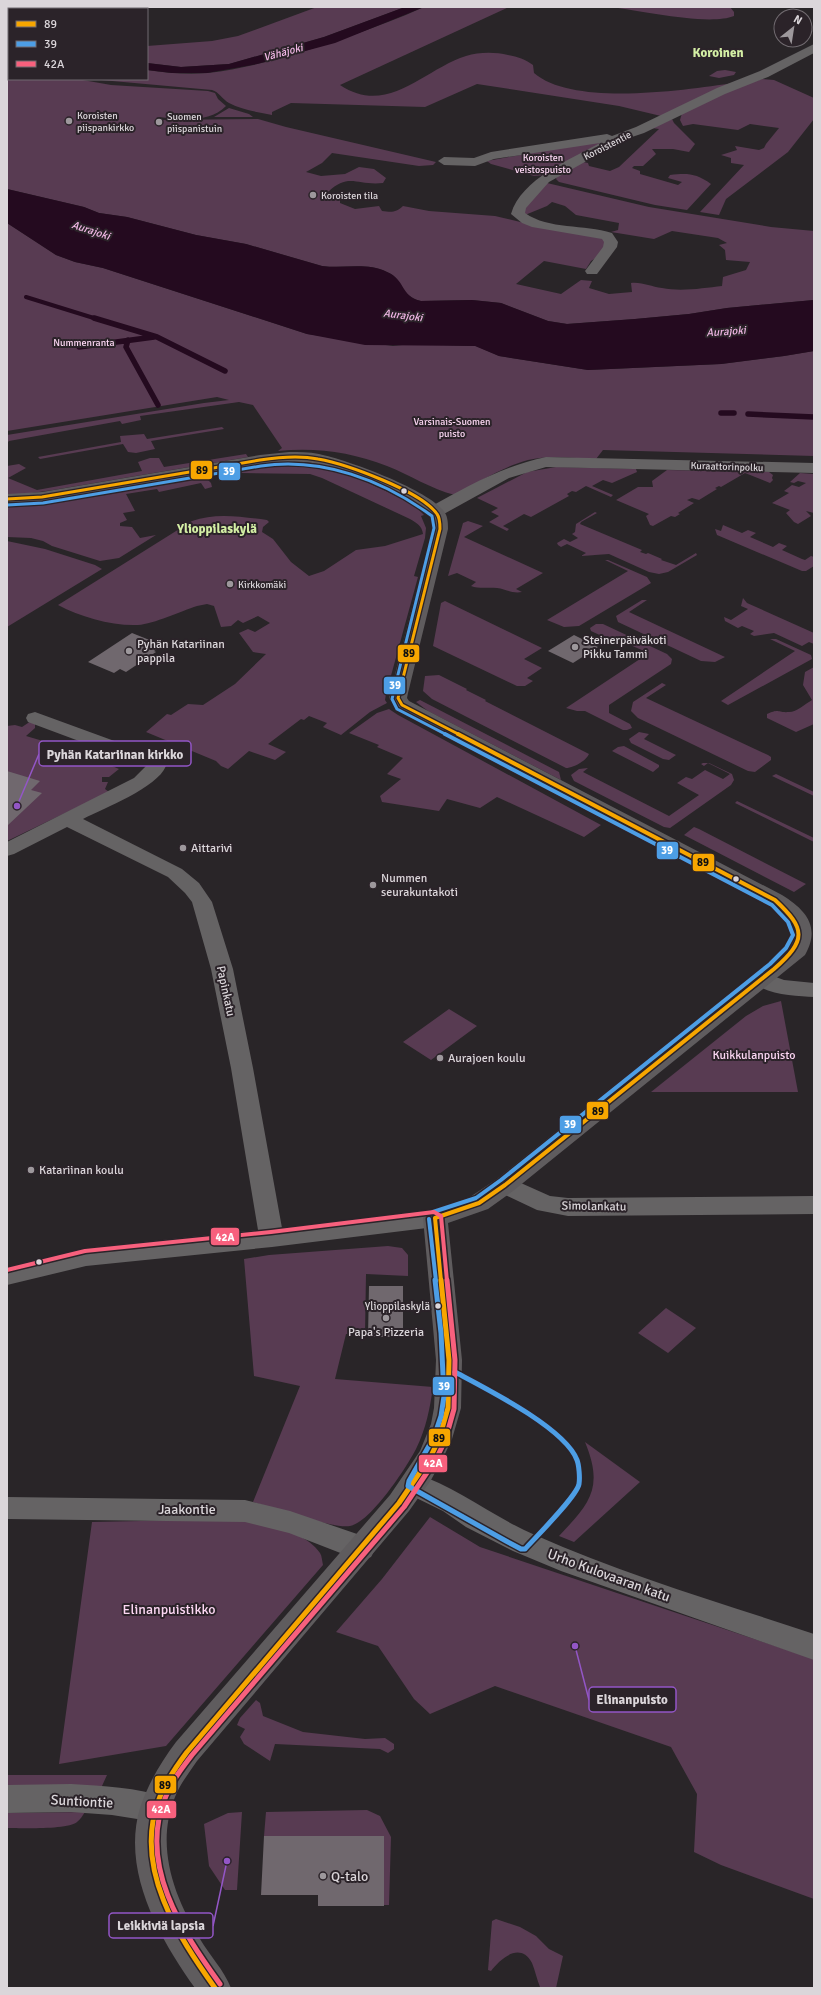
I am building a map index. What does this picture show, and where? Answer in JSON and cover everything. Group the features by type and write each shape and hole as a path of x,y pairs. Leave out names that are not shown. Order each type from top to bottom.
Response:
{"street":[{"name":"Koroistentie","path":"592,271 610,247 611,242 607,236 546,226 522,219 518,214 520,207 544,179 622,136 640,130 721,91 764,74 814,48"},
{"path":"444,161 476,162 491,156 622,136"},
{"path":"7,500 42,497 274,458 304,457 344,466 410,494 436,511 440,522 440,529 399,693 400,702 411,712 784,906 799,921 803,928 802,941 797,950 505,1186 479,1203 435,1218 272,1238 86,1257 7,1276"},
{"name":"Kuraattorinpolku","path":"436,511 508,472 526,465 546,462 814,468"},
{"path":"7,850 140,782 154,771 156,766 154,762 35,718"},
{"name":"Papinkatu","path":"68,820 174,874 192,888 202,902 222,969 243,1074 272,1238"},
{"path":"762,979 781,988 814,990"},
{"name":"Simolankatu","path":"505,1186 546,1204 568,1207 814,1205"},
{"path":"215,1988 179,1937 153,1873 152,1826 156,1808 163,1786 183,1758 243,1684 361,1549 414,1484 439,1439 447,1417 450,1396 447,1340 435,1218"},
{"name":"Urho Kulovaaran katu","path":"414,1484 452,1503 476,1519 523,1544 571,1563 814,1646"},
{"name":"Jaakontie","path":"7,1508 245,1511 290,1522 350,1542 361,1549"},
{"name":"Suntiontie","path":"7,1799 71,1798 112,1801 156,1808"}],"green space":[{"path":"317,7 405,7 324,37 229,64 181,67 148,63 148,46 212,41 238,36"},
{"path":"424,7 509,7 340,85 357,93 374,96 390,93 405,87 450,62 466,56 487,53 503,54 524,60 533,65 534,73 552,83 575,90 602,93 659,92 734,83 661,116 619,106 477,84 425,107 291,103 272,112 272,115 234,105 212,90 101,80 148,80 148,70 200,74 244,67 333,42"},
{"path":"612,7 730,7 734,12 734,16 723,19 692,19"},
{"path":"7,61 8,80 83,80 111,85 208,91 215,93 218,99 226,106 212,115 203,118 176,119 159,117 156,118 158,120 258,119 286,127 436,162 433,165 419,166 332,153 322,163 306,172 321,176 345,174 359,167 374,169 386,178 383,183 348,181 335,186 328,192 340,197 340,203 355,209 379,206 382,211 391,212 398,210 403,206 429,211 495,216 537,226 592,234 607,241 599,256 591,261 586,269 544,261 516,284 561,294 581,280 592,281 589,288 609,294 632,292 631,283 639,283 669,289 700,289 722,286 723,277 746,270 750,262 726,260 725,250 719,245 727,243 718,238 672,231 654,239 611,232 618,230 619,223 576,215 565,206 552,202 547,206 525,215 521,211 547,183 649,207 771,227 814,231 814,300 727,308 689,314 567,324 548,321 501,303 472,300 421,301 414,299 409,295 392,275 379,269 363,266 322,266 246,244 196,235 127,217 99,213 84,207 7,189"},
{"path":"725,70 736,72 734,75 719,78 709,76 717,71"},
{"path":"762,79 774,80 814,98 814,119 788,152 726,199 719,215 700,212 744,165 731,163 731,158 721,155 737,150 735,146 759,150 764,148 779,128 750,124 738,130 693,124 683,126 680,120 682,113 724,92"},
{"path":"229,108 249,114 253,117 214,117"},
{"path":"672,119 674,123 695,144 689,152 673,149 652,149 656,154 643,166 634,166 632,168 640,171 640,174 678,185 682,182 668,178 670,175 681,174 696,176 711,184 687,210 655,205 559,182 556,179 557,176 583,162 588,163 589,166 610,171 619,167 659,129 652,128"},
{"name":"Koroisten veistospuisto","path":"614,138 547,175 534,176 491,164 487,161"},
{"name":"Nummenranta","path":"7,223 56,255 75,262 103,268 307,334 393,346 412,344 476,346 499,356 588,370 721,364 814,351 814,456 603,450 596,459 553,457 536,458 518,463 455,495 437,489 387,466 360,457 320,450 278,451 282,448 253,405 239,402 140,416 141,420 122,424 120,421 9,441 7,443 7,435 229,400 217,397 7,431"},
{"path":"222,427 224,429 151,441 155,449 136,453 128,452 123,444 40,459 38,457 121,442 120,436 144,434 147,439"},
{"path":"246,454 248,457 53,490 25,494 7,494 7,466 19,464 26,468 8,478 37,490 142,471 138,462 150,458 159,458 164,467"},
{"path":"289,462 316,465 352,476 388,492 420,511 424,515 421,516 426,528 425,538 414,576 418,577 386,694 385,700 387,703 370,712 341,735 323,727 327,723 309,716 304,720 301,719 268,744 286,752 275,760 249,751 228,769 221,766 216,761 146,732 167,714 171,715 188,704 203,705 235,684 266,654 253,652 239,633 248,629 255,632 270,623 258,616 243,623 238,620 231,626 221,627 214,606 207,604 197,606 152,622 138,625 128,625 96,620 58,605 192,521 201,518 230,516 267,520 269,522 263,527 262,532 273,539 291,562 309,576 324,571 356,550 385,546 423,534 419,525 410,519 322,478 310,474 241,473 226,475 225,472"},
{"path":"556,467 636,469 637,472 612,483 603,480 592,486 613,495 611,497 586,486 576,492 572,491 567,494 569,496 531,517 524,514 503,526 509,529 507,531 489,522 499,516 491,512 498,508 477,498 527,472"},
{"path":"667,470 769,472 773,475 773,480 770,483 745,473 721,487 719,486 715,488 717,489 699,500 692,498 687,500 694,503 678,513 680,514 675,517 671,516 653,526 650,525 646,516 649,514 616,500 638,487 653,487 652,481"},
{"path":"800,473 814,474 814,513 806,511 811,516 798,524 794,522 786,513 790,510 772,503 789,493 784,491 792,485 799,487 806,483 798,481 794,483 790,482"},
{"path":"204,474 210,478 207,479 211,483 212,487 205,489 201,483 159,492 157,489 126,494 135,511 123,513 127,520 120,523 120,526 132,527 140,538 156,535 119,558 100,561 52,546 43,541 31,538 7,537 7,505 26,505"},
{"path":"595,512 597,513 580,524 642,550 640,552 646,554 648,553 662,559 661,560 676,565 696,553 697,555 668,572 659,574 649,572 609,554 581,556 586,553 567,544 561,547 558,545 557,543 564,539 570,542 578,538 572,534 575,532 576,524"},
{"path":"468,521 483,526 464,537 543,573 516,589 522,592 512,592 497,588 474,587 471,586 476,582 457,573 448,576 463,523"},
{"path":"723,525 742,533 748,530 756,533 750,537 773,547 779,543 787,546 782,550 802,559 805,560 811,556 814,557 814,566 806,571 802,571 717,535 715,529 721,531"},
{"path":"7,541 45,549 95,565 102,569 7,627"},
{"path":"605,560 647,577 651,583 579,626 564,627 547,620 628,571"},
{"path":"743,598 747,603 814,633 814,644 809,642 802,646 774,633 754,636 750,634 754,631 742,626 738,628 725,621 724,617 731,620 748,609 741,606"},
{"path":"642,600 647,600 629,612 725,657 715,662 701,661 618,622 616,616"},
{"path":"445,601 542,648 524,659 542,668 527,678 533,681 525,686 517,686 433,646 441,603"},
{"path":"596,624 603,624 667,654 672,659 671,664 609,705 609,713 630,724 632,728 627,730 623,730 585,711 577,711 566,708 649,653 623,642 619,644 591,631 590,628"},
{"path":"770,639 776,639 811,655 812,659 728,705 721,701 795,651"},
{"path":"814,667 814,724 796,732 767,718 767,714 771,712 792,712 812,700 803,685 805,672"},
{"path":"439,675 467,689 466,690 486,700 485,701 589,754 579,764 566,768 432,699 423,691 425,676"},
{"path":"662,683 666,685 646,698 768,755 771,757 771,760 755,772 748,771 638,718 631,711 633,702"},
{"path":"420,700 559,772 561,780 428,711 416,702"},
{"path":"389,709 601,825 584,837 497,797 480,808 447,799 439,811 382,802 380,796 401,779 387,774 403,758 377,747 379,745 349,733 377,713"},
{"path":"31,721 35,724 35,728 26,736 77,751 119,769 109,777 102,777 102,782 108,782 105,789 109,792 7,841 7,726 15,725 22,727"},
{"path":"639,732 649,734 644,739 676,755 669,760 663,759 631,743 629,739"},
{"path":"624,746 659,765 659,767 653,772 612,751 618,747"},
{"path":"708,763 704,766 701,764"},
{"path":"708,763 732,774 734,780 731,785 670,828 664,827 574,781 571,775 579,769 588,768 583,772 669,816 699,795 677,783 686,777 692,779 705,770 723,779 730,774"},
{"path":"776,774 814,792 814,796 772,776"},
{"path":"737,801 814,838 814,842 735,803"},
{"path":"694,827 806,884 794,892 684,835"},
{"name":"Kuikkulanpuisto","path":"781,1001 798,1092 651,1092 746,1016 763,1006"},
{"path":"449,1009 477,1026 431,1060 403,1042"},
{"path":"388,1246 402,1248 408,1255 408,1276 366,1274 365,1334 346,1334 335,1379 433,1387 427,1418 416,1449 405,1468 377,1505 358,1523 350,1526 317,1521 253,1502 300,1386 254,1376 244,1259 269,1255"},
{"path":"666,1308 696,1328 668,1353 638,1333"},
{"path":"585,1442 640,1482 574,1542 559,1536 579,1514 591,1494 593,1471 591,1458"},
{"path":"430,1517 480,1547 814,1659 814,1899 721,1865 694,1852 697,1794 671,1747 495,1686 430,1714 414,1699 378,1646 336,1632 382,1579"},
{"name":"Elinanpuistikko","path":"240,1519 283,1530 305,1539 320,1553 323,1565 166,1746 59,1764 92,1522"},
{"path":"256,1700 260,1703 263,1716 303,1732 365,1739 385,1738 394,1744 394,1749 388,1753 380,1749 275,1744 270,1761 244,1744 240,1737 245,1729 237,1725 240,1718"},
{"path":"7,1775 107,1775 102,1786 98,1787 7,1787"},
{"path":"367,1810 380,1816 391,1837 389,1905 384,1905 384,1836 264,1836 266,1812"},
{"path":"85,1812 77,1822 72,1825 44,1828 7,1828 7,1813"},
{"path":"242,1812 237,1890 225,1890 209,1866 204,1824 228,1813"},
{"path":"496,1919 520,1927 536,1936 549,1949 563,1956 556,1988 540,1987 532,1963 522,1953 510,1954 491,1971 488,1970 492,1921"}],"water":[{"name":"Vähäjoki","path":"405,7 424,7 335,43 257,64 207,73 172,73 148,70 148,63 181,67 229,64 324,37"},
{"name":"Aurajoki","path":"7,189 84,207 99,213 127,217 196,235 246,244 322,266 363,266 379,269 393,275 406,292 414,299 421,301 472,300 501,303 548,321 567,324 689,314 727,308 814,300 814,351 721,364 588,370 499,356 475,346 365,345 307,334 103,268 75,262 56,255 7,223"}],"building":[{"name":"Pyhän Katariinan pappila","path":"132,633 162,645 154,651 156,652 126,672 120,669 114,673 88,662"},
{"path":"574,635 598,647 573,663 548,651"},
{"path":"7,771 40,781 31,790 42,793 7,826"},
{"name":"Papa's Pizzeria","path":"369,1286 403,1286 403,1337 368,1337"},
{"name":"Q-talo","path":"264,1836 384,1836 384,1906 318,1906 318,1895 261,1895"}],"waterway":[{"path":"26,297 97,319"},
{"path":"94,318 157,337 225,371"},
{"path":"128,340 154,337"},
{"path":"79,347 128,340"},
{"path":"128,340 126,347 158,405"},
{"path":"721,413 734,413"},
{"path":"748,414 814,417"}],"transit line":[{"name":"89","path":"7,499 42,497 260,460 296,457 318,459 329,462 363,473 401,489 430,506 437,514 440,529 399,693 398,698 402,705 775,900 796,923 799,933 798,942 793,951 762,979 505,1185 479,1203 435,1218"},
{"name":"39","path":"7,505 43,503 261,466 288,463 309,464 345,472 377,484 408,500 432,516 434,528 393,692 392,699 397,709 772,905 788,922 792,929 793,935 791,941 770,964 501,1180 476,1198 433,1212"},
{"name":"42A","path":"7,1270 85,1251 271,1232 434,1212 441,1216 455,1360 454,1409 445,1441 436,1459 404,1507 192,1755 178,1775 163,1803 157,1835 158,1858 163,1881 181,1925 206,1965 220,1984"},
{"name":"89","path":"215,1988 175,1927 157,1882 152,1858 151,1835 155,1810 168,1779 187,1752 399,1503 431,1456 439,1439 448,1408 449,1360 435,1218"},
{"name":"39","path":"429,1219 441,1333 444,1396 441,1416 434,1437 409,1481 408,1486 506,1541 521,1549 525,1549 571,1498 579,1485 577,1460 566,1444 546,1427 497,1394 455,1372"}],"place":[{"name":"Koroisten piispankirkko","path":"69,121"},
{"name":"Suomen piispanistuin","path":"159,122"},
{"name":"Koroisten tila","path":"313,195"},
{"name":"Kirkkomäki","path":"230,584"},
{"name":"Steinerpäiväkoti Pikku Tammi","path":"575,647"},
{"name":"Pyhän Katariinan pappila","path":"129,651"},
{"name":"Pyhän Katariinan kirkko","path":"17,806"},
{"name":"Aittarivi","path":"183,848"},
{"name":"Nummen seurakuntakoti","path":"373,885"},
{"name":"Aurajoen koulu","path":"440,1058"},
{"name":"Katariinan koulu","path":"31,1170"},
{"name":"Ylioppilaskylä","path":"438,1306"},
{"name":"Papa's Pizzeria","path":"386,1318"},
{"name":"Elinanpuisto","path":"575,1646"},
{"name":"Leikkiviä lapsia","path":"227,1861"},
{"name":"Q-talo","path":"323,1876"}],"district":[{"name":"Koroinen","path":"718,52"},
{"name":"Ylioppilaskylä","path":"217,528"}],"park label":[{"name":"Varsinais-Suomen puisto","path":"452,426"}]}
